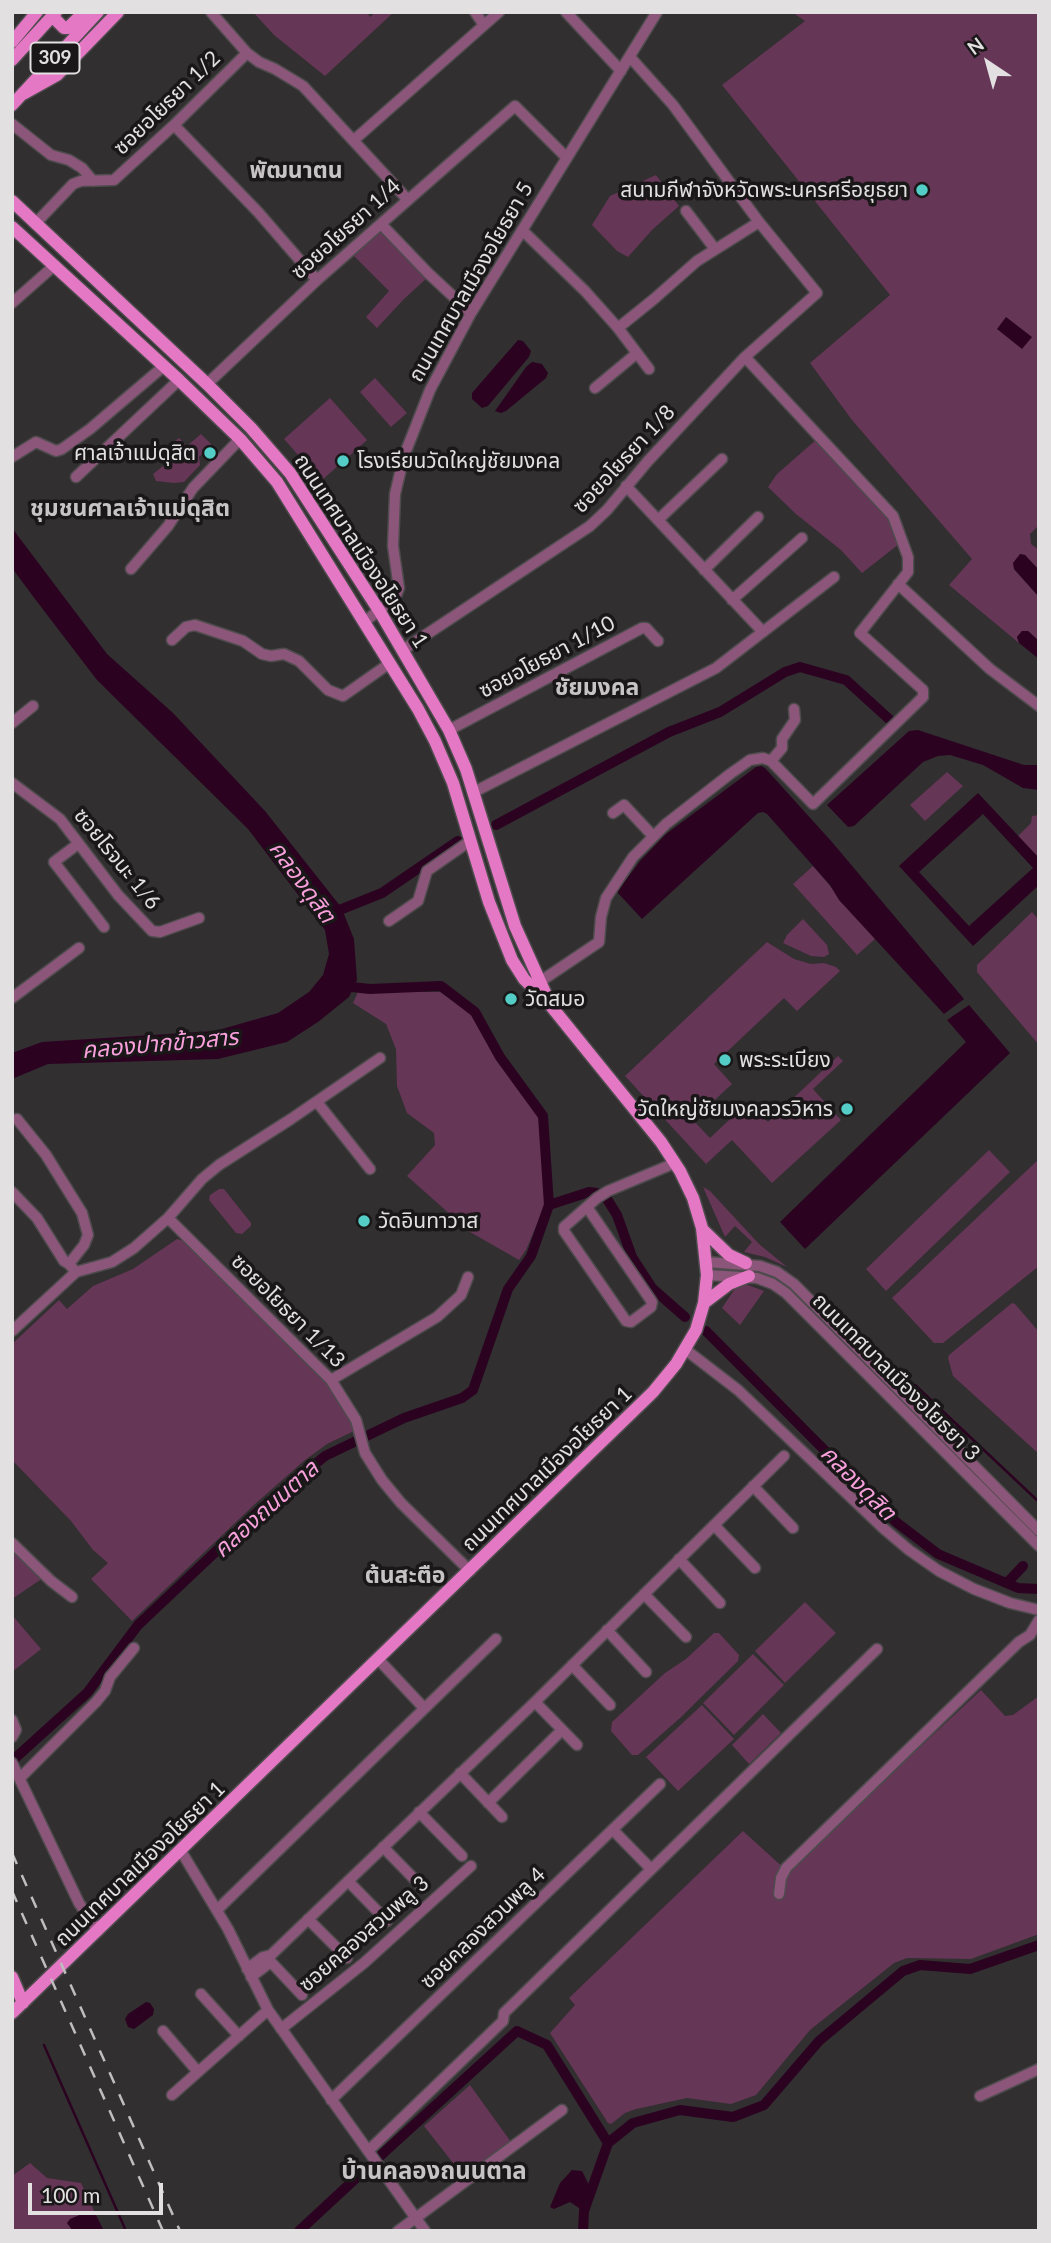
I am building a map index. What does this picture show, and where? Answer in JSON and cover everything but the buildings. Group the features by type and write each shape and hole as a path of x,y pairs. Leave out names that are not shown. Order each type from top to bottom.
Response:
{"main road":[{"path":"12,42 37,12"},
{"path":"54,14 64,29 84,12"},
{"name":"309","path":"12,105 98,12"},
{"path":"23,94 57,75 118,12"},
{"name":"309","path":"12,60 54,14"},
{"name":"ถนนเทศบาลเมืองอโยธยา 1","path":"12,201 207,384 251,428 290,473 380,612 449,730 474,792 536,985"},
{"name":"ถนนเทศบาลเมืองอโยธยา 1","path":"12,227 179,380 240,439 277,482 390,663 435,741 453,783 504,943 518,970 536,985 675,1163 693,1198 702,1228 707,1268 705,1303 686,1350 641,1405 12,2013"},
{"path":"702,1228 747,1270 705,1303"},
{"path":"12,1977 23,2003"}],"street":[{"path":"211,12 247,53 303,86 408,200"},
{"path":"475,12 485,25"},
{"path":"354,139 499,12"},
{"path":"566,12 621,71"},
{"name":"ถนนเทศบาลเมืองอโยธยา 5","path":"364,622 395,598 399,588 393,545 395,494 401,466 430,390 471,313 657,12"},
{"name":"ซอยอโยธยา 1/2","path":"93,181 114,180 247,53"},
{"path":"618,328 715,248 759,222 673,105 630,57"},
{"name":"ซอยอโยธยา 1/4","path":"207,384 317,280 515,106 566,158"},
{"path":"12,124 51,155 69,160 82,168 93,181"},
{"path":"174,125 258,212 317,280"},
{"path":"35,224 73,184 93,181"},
{"path":"686,211 715,248"},
{"name":"ซอยอโยธยา 1/8","path":"403,650 574,538 607,510 745,357 817,293 759,222"},
{"path":"381,224 471,313"},
{"path":"522,230 572,277 618,328 649,369"},
{"path":"12,303 55,265"},
{"path":"595,388 636,354"},
{"path":"536,985 599,942 606,898 633,857 653,836 750,760 763,758 771,761 813,804 923,697 923,690 860,633 910,566 890,511 745,357"},
{"path":"12,442 16,454 36,442 56,451 62,449 90,429 164,366"},
{"path":"76,477 179,380"},
{"path":"131,569 168,526 193,488 240,439"},
{"path":"658,520 722,459"},
{"path":"626,486 763,632"},
{"path":"704,570 758,517"},
{"path":"732,600 803,538"},
{"path":"474,792 716,668 834,577"},
{"path":"898,584 990,669 1039,706"},
{"path":"172,640 186,627 195,625 243,641 262,654 271,656 284,653 299,661 328,690 343,696 390,663"},
{"name":"ซอยอโยธยา 1/10","path":"449,730 642,628 646,628 658,641"},
{"path":"12,723 33,706"},
{"path":"771,761 782,748 782,739 795,720 794,709"},
{"name":"ซอยโรจนะ 1/6","path":"12,783 51,810 68,828 118,895 152,931 160,932 199,918"},
{"path":"612,813 624,805 653,836"},
{"path":"389,921 418,901 428,870 470,841"},
{"path":"78,844 54,862 104,927"},
{"path":"12,998 79,948"},
{"path":"12,1192 37,1218 64,1261 72,1268 103,1265 124,1256 168,1218 191,1190 219,1165 380,1058"},
{"path":"317,1102 370,1169"},
{"path":"12,1331 72,1268 88,1235 82,1213 40,1148 17,1119"},
{"path":"587,1207 652,1302 651,1307 631,1322 626,1321 564,1231 566,1225 587,1207 608,1191 675,1163"},
{"name":"ซอยอโยธยา 1/13","path":"168,1218 331,1380 356,1420 363,1448 373,1467 401,1503 470,1571"},
{"name":"ถนนเทศบาลเมืองอโยธยา 3","path":"707,1268 777,1272 794,1284 1039,1531"},
{"name":"ถนนเทศบาลเมืองอโยธยา 3","path":"747,1270 786,1293 1039,1546"},
{"path":"331,1380 437,1317 461,1295 468,1277"},
{"path":"686,1350 744,1395 909,1550 939,1571 974,1590 1039,1610"},
{"path":"249,1973 267,1959 535,1702 784,1456"},
{"path":"753,1486 793,1528"},
{"path":"714,1525 755,1568"},
{"path":"12,1542 51,1581 72,1597"},
{"path":"679,1559 720,1603"},
{"path":"644,1594 686,1637"},
{"path":"779,1894 781,1878 786,1868 1030,1634 1039,1620"},
{"path":"607,1630 646,1672"},
{"path":"217,1910 496,1639"},
{"path":"98,1931 79,1903 16,1770 96,1702 105,1691 110,1677 134,1648"},
{"path":"368,2151 503,2021 504,2013 877,1649"},
{"path":"378,1659 424,1708"},
{"path":"572,1665 610,1705"},
{"path":"535,1702 576,1745"},
{"path":"12,1720 16,1730 12,1737"},
{"path":"488,1803 562,1730"},
{"path":"460,1773 502,1817"},
{"name":"ซอยคลองสวนพลู 4","path":"331,2100 660,1784"},
{"path":"419,1812 462,1856"},
{"path":"613,1830 651,1869"},
{"path":"383,1847 424,1888"},
{"path":"181,1851 217,1910 268,2010 425,2231"},
{"name":"ซอยคลองสวนพลู 3","path":"281,2029 364,1963 471,1866"},
{"path":"348,1881 387,1921"},
{"path":"308,1919 346,1958"},
{"path":"267,1959 302,1995"},
{"path":"201,1994 239,2036"},
{"path":"172,2095 268,2010"},
{"path":"163,2031 198,2072"},
{"path":"980,2096 1039,2069"},
{"path":"398,2231 562,2110"}],"shaded area":[{"path":"253,12 367,12 370,17 376,12 394,12 325,76 274,35"},
{"name":"สนามกีฬาจังหวัดพระนครศรีอยุธยา","path":"792,12 1039,12 1039,525 1030,534 1031,544 1039,550 1039,570 1025,555 1020,554 1014,569 1039,597 1039,641 1028,631 1022,631 1017,637 1019,643 949,585 972,559 852,420 810,363 890,295 722,85 805,21"},
{"path":"656,175 679,206 652,230 628,257 617,251 592,225 610,196"},
{"path":"380,232 427,278 377,328 366,317 389,291 353,255"},
{"path":"375,378 407,413 391,427 360,392"},
{"path":"330,398 367,440 321,481 284,439"},
{"path":"201,434 212,445 199,457 200,465 184,482 156,481 153,474 172,459 165,449 179,438 187,446"},
{"path":"817,439 887,514 899,544 862,573 841,550 796,514 768,487 777,474"},
{"path":"947,772 963,786 925,821 910,805"},
{"path":"1039,815 1039,858 1018,836 1031,823 1032,816"},
{"path":"813,866 875,939 857,955 793,884"},
{"path":"1032,912 1039,920 1039,1045 977,972 977,965"},
{"path":"803,919 827,945 829,954 824,957 811,956 783,943"},
{"path":"767,942 794,959 811,964 824,963 840,971 797,1011 784,998 714,1064 732,1084 693,1120 710,1138 748,1102 768,1122 838,1056 843,1061 813,1089 841,1120 772,1183 732,1140 706,1164 625,1076"},
{"path":"358,992 440,992 472,1014 497,1057 540,1117 545,1205 519,1260 470,1232 407,1176 435,1145 434,1133 407,1113 397,1086 396,1049 386,1024 353,1003"},
{"path":"989,1150 1010,1172 886,1291 866,1269"},
{"path":"1039,1159 1039,1266 943,1343 934,1343 892,1298"},
{"path":"703,1187 710,1191 759,1244 787,1267 765,1257 744,1252 752,1242 735,1226 725,1237"},
{"path":"224,1189 251,1223 242,1234 236,1233 209,1200 210,1195"},
{"path":"177,1239 184,1241 329,1381 356,1430 327,1444 305,1460 132,1621 91,1579 108,1563 93,1550 71,1521 12,1460 12,1344 59,1300 67,1309 93,1286 133,1269"},
{"path":"745,1284 764,1291 740,1325 722,1308 736,1287"},
{"path":"1012,1303 1039,1332 1039,1454 953,1376 948,1358"},
{"path":"12,1547 43,1578 12,1599"},
{"path":"805,1602 836,1633 785,1683 755,1651"},
{"path":"12,1615 41,1649 12,1672"},
{"path":"714,1633 719,1633 739,1655 738,1661 680,1718 638,1755 632,1755 611,1731 612,1722"},
{"path":"753,1654 784,1685 734,1735 703,1703"},
{"path":"981,1690 1005,1716 1013,1715 1039,1696 1039,1934 971,1959 907,1958 894,1963 810,2030 756,2095 731,2104 687,2098 636,2109 625,2113 611,2124 608,2123 550,2033 575,2005 569,1998 743,1831 787,1871"},
{"path":"702,1705 734,1739 678,1791 646,1757"},
{"path":"763,1714 781,1733 749,1764 732,1745"},
{"path":"470,2085 511,2142 464,2177 424,2126"},
{"path":"30,2163 47,2178 81,2183 96,2215 89,2211 67,2223 73,2231 12,2231 12,2176"}],"water":[{"path":"1006,317 1032,337 1022,349 997,329"},
{"path":"518,340 523,341 531,351 529,357 488,406 482,408 472,399 472,393"},
{"path":"532,362 542,364 548,373 546,378 506,411 495,411 526,367"},
{"name":"คลองปากข้าวสาร","path":"12,528 107,654 173,713 265,811 341,907 354,939 357,980 349,997 287,1042 218,1059 48,1064 12,1079 12,1053 42,1042 215,1031 278,1013 309,992 323,975 329,954 325,930 248,829 97,680 35,599 12,568"},
{"path":"1020,554 1025,555 1039,570 1039,597 1014,569 1013,563"},
{"path":"1022,631 1028,631 1039,641 1039,659 1019,643 1017,637"},
{"path":"918,730 1024,765 1039,765 1039,790 1023,788 983,765 950,755 938,756 923,762 854,826 848,827 827,805 909,731"},
{"path":"761,766 832,842 964,999 944,1014 839,900 830,885 763,812 758,813 642,919 617,892 640,861 666,834"},
{"path":"978,793 1039,858 1039,885 973,946 899,866","holes":["983,814 1033,868 969,926 919,872"]},
{"path":"969,1005 1010,1053 805,1249 780,1222 966,1042 947,1020"},
{"path":"146,2002 154,2009 153,2015 134,2029 128,2027 125,2019 128,2014"},
{"path":"572,2170 582,2171 594,2195 588,2209 582,2210 570,2202 554,2209 550,2207 560,2183"},
{"path":"89,2211 96,2215 104,2231 73,2231 67,2223 70,2219"}],"waterway":[{"path":"496,825 669,732 720,712 785,672 800,667 846,680 889,719"},
{"path":"332,913 382,893 458,841"},
{"name":"คลองถนนตาล","path":"12,1761 87,1693 138,1625 261,1509 325,1456 404,1418 462,1398 473,1390 508,1289 531,1256 549,1205 543,1116 500,1057 475,1012 441,986 370,989 342,986"},
{"name":"คลองดุสิต","path":"549,1205 589,1192 597,1193"},
{"name":"คลองดุสิต","path":"607,1199 617,1215 632,1257 652,1288 685,1317"},
{"name":"คลองดุสิต","path":"706,1331 896,1522 938,1554 1018,1588 1039,1589"},
{"path":"915,1385 1039,1502"},
{"path":"1007,1583 1023,1566"},
{"path":"583,2231 584,2211 608,2143 633,2123 680,2110 733,2117 764,2105 819,2041 903,1971 920,1965 970,1969 1039,1945"},
{"path":"379,2157 517,2031 547,2045 608,2143"},
{"path":"44,2045 126,2231"},
{"path":"299,2231 368,2167"}],"railway":[{"path":"12,1853 180,2231"},
{"path":"12,1891 163,2231"}],"place":[{"name":"สนามกีฬาจังหวัดพระนครศรีอยุธยา","path":"922,190"},
{"name":"ศาลเจ้าแม่ดุสิต","path":"210,453"},
{"name":"โรงเรียนวัดใหญ่ชัยมงคล","path":"343,461"},
{"name":"วัดสมอ","path":"511,999"},
{"name":"พระระเบียง","path":"725,1060"},
{"name":"วัดใหญ่ชัยมงคลวรวิหาร","path":"847,1109"},
{"name":"วัดอินทาวาส","path":"364,1221"}],"district":[{"name":"พัฒนาตน","path":"296,171"},
{"name":"ชุมชนศาลเจ้าแม่ดุสิต","path":"130,509"},
{"name":"ชัยมงคล","path":"597,688"},
{"name":"ต้นสะตือ","path":"405,1576"},
{"name":"บ้านคลองถนนตาล","path":"434,2171"}]}
